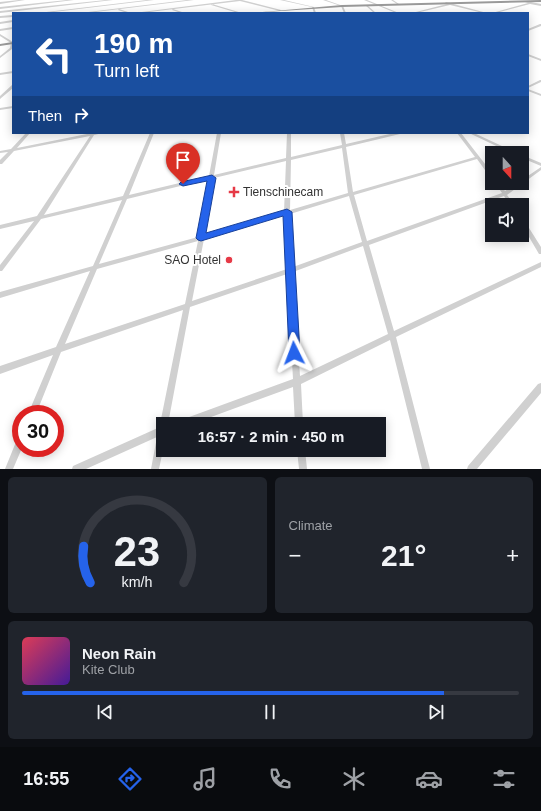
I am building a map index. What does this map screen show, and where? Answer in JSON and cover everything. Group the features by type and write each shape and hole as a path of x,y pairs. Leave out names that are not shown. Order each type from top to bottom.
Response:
{"highway":[{"path":"263,12 313,7 541,1"},
{"path":"0,45 12,43"}],"street":[{"path":"0,3 24,0"},
{"path":"33,0 69,12"},
{"path":"0,8 73,0"},
{"path":"86,0 126,12"},
{"path":"0,12 112,0"},
{"path":"140,0 180,12"},
{"path":"47,12 153,0"},
{"path":"90,12 193,0 236,12"},
{"path":"144,12 240,0 280,10"},
{"path":"281,0 313,7 315,12"},
{"path":"324,0 342,6 345,12"},
{"path":"365,0 395,12"},
{"path":"392,0 398,4"},
{"path":"466,0 470,2"},
{"path":"524,1 541,5"},
{"path":"416,12 448,3 482,12"},
{"path":"497,12 530,3"},
{"path":"366,5 374,12"},
{"path":"0,8 12,14"},
{"path":"0,17 12,15"},
{"path":"0,23 12,21"},
{"path":"533,25 540,26"},
{"path":"529,30 540,26"},
{"path":"0,30 12,28"},
{"path":"0,35 12,42"},
{"path":"0,58 12,46"},
{"path":"529,56 541,60"},
{"path":"0,74 12,72"},
{"path":"529,86 541,80"},
{"path":"0,98 12,87"},
{"path":"529,90 541,95"},
{"path":"0,109 12,107"},
{"path":"0,163 27,134"},
{"path":"0,152 93,134"},
{"path":"0,269 39,218 93,134"},
{"path":"36,405 57,351 96,267 152,134"},
{"path":"165,417 186,305 201,238 219,134"},
{"path":"289,134 290,159 287,212 298,417"},
{"path":"342,134 351,194 392,335 426,469"},
{"path":"0,227 395,134"},
{"path":"460,134 485,167"},
{"path":"473,134 500,146"},
{"path":"0,295 478,158"},
{"path":"529,160 541,167 529,176"},
{"path":"502,190 508,198"},
{"path":"0,370 365,244 505,194 510,190"},
{"path":"529,232 541,252"},
{"path":"200,417 296,382 541,264"},
{"path":"471,469 541,387"},
{"path":"76,469 156,433"},
{"path":"9,469 14,457"},
{"path":"156,469 158,457"},
{"path":"302,457 303,469"}],"place":[{"name":"Tienschinecam","path":"234,192"},
{"name":"SAO Hotel","path":"229,260"}],"route":[{"path":"183,184 212,178 201,238 287,212 294,353"}]}
